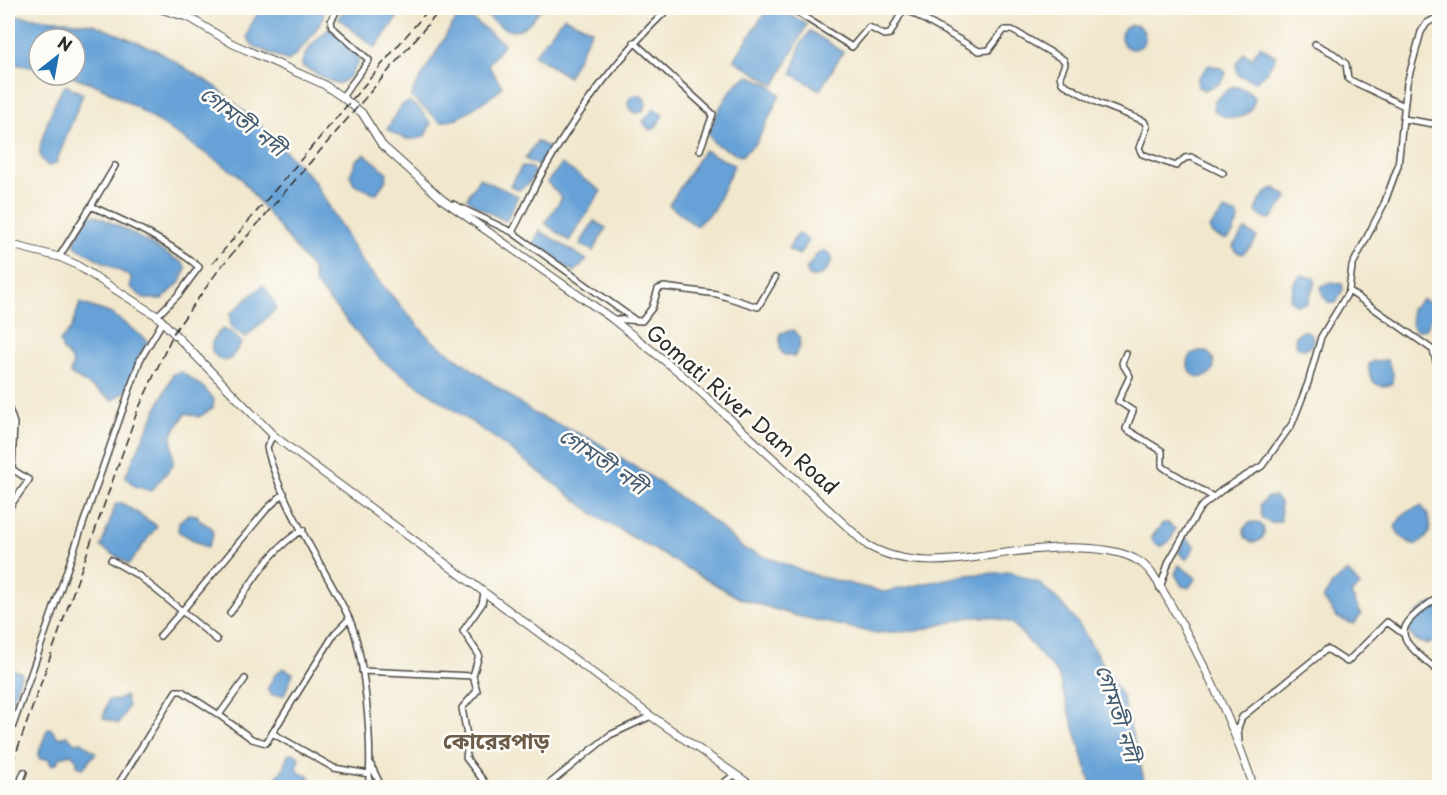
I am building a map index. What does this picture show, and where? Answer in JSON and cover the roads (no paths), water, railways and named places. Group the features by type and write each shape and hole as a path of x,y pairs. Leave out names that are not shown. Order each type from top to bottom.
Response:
{"main road":[{"name":"Gomati River Dam Road","path":"158,8 190,18 233,44 323,84 342,97 362,113 389,152 443,200 611,318 680,373 867,545 883,554 923,561 969,559 1019,551 1086,550 1122,554 1137,560 1146,567 1160,588 1209,674 1239,742 1254,788"},
{"path":"11,245 59,257 160,318 273,435 651,716 755,788"}],"street":[{"path":"338,8 331,21 332,27 369,60 342,97"},
{"path":"512,232 548,162 633,42 669,8"},
{"path":"790,8 852,47 869,27 884,35 890,34 904,8 979,51 989,50 1004,30 1012,30 1064,60 1065,64 1060,76 1062,83 1098,103 1144,121 1147,127 1139,148 1142,154 1176,166 1188,156 1223,173"},
{"path":"1160,588 1163,573 1200,508 1213,497 1262,466 1285,437 1308,383 1321,337 1348,291 1352,266 1384,204 1398,166 1407,83 1421,32 1427,23 1440,16"},
{"path":"633,42 713,114 700,150"},
{"path":"1315,44 1334,54 1346,64 1350,80 1404,106"},
{"path":"1404,119 1440,125"},
{"path":"59,257 116,166"},
{"path":"443,200 512,232 638,321"},
{"path":"8,740 140,360 160,318 200,267 125,221 92,206"},
{"path":"8,260 11,245"},
{"path":"611,318 638,321 645,318 660,287 717,294 758,307 775,278"},
{"path":"1348,291 1433,350 1440,376"},
{"path":"1126,353 1122,363 1130,376 1119,401 1133,411 1126,426 1128,431 1162,452 1162,466 1213,497"},
{"path":"8,406 14,423 12,469 28,480 8,509"},
{"path":"273,435 267,447 284,493 349,619 362,671 371,764 368,788"},
{"path":"160,636 266,510 284,493"},
{"path":"230,613 279,548 303,530"},
{"path":"111,560 139,576 217,639"},
{"path":"484,592 482,604 463,631 479,655 473,676 477,691 462,708 468,741 466,758 489,788"},
{"path":"1440,596 1420,607 1410,618 1402,633 1403,639 1414,652 1440,673"},
{"path":"116,788 176,691 182,691 252,739 266,743 335,633 349,619"},
{"path":"1239,742 1238,728 1242,717 1328,649 1347,662 1387,622 1402,633"},
{"path":"362,671 473,676"},
{"path":"219,716 245,679"},
{"path":"544,788 610,735 651,716"},
{"path":"272,733 334,768 369,774"},
{"path":"371,764 382,788"},
{"path":"18,788 24,771"},
{"path":"717,788 734,775"}],"water":[{"path":"262,8 325,8 321,21 311,37 288,61 253,46 247,37 251,24"},
{"path":"345,8 404,8 375,48 338,18"},
{"path":"479,8 541,8 525,26 518,30 511,30 496,23"},
{"path":"768,8 777,8 807,24 775,85 734,60"},
{"path":"466,14 504,44 488,65 502,86 499,91 457,119 441,122 412,98 413,91 451,27 458,18"},
{"name":"গোমতী নদী","path":"8,15 93,24 156,50 215,86 264,129 314,181 362,262 430,339 535,414 595,441 654,479 714,522 744,549 817,576 884,592 966,575 1011,572 1039,583 1060,602 1080,626 1122,696 1146,787 1092,787 1058,674 1012,623 991,617 970,617 917,631 875,633 797,616 739,598 601,519 496,439 380,359 315,284 312,269 238,175 134,106 87,82 87,27 27,27 27,66 8,63"},
{"path":"564,17 592,30 568,77 534,55"},
{"path":"1133,25 1138,26 1144,32 1144,42 1138,48 1133,49 1128,48 1122,42 1121,37 1122,32 1128,26"},
{"path":"330,28 361,56 351,75 339,84 302,66 308,50"},
{"path":"810,31 843,52 820,90 792,74 800,46"},
{"path":"1260,46 1276,56 1266,73 1255,82 1238,75 1236,65 1244,53 1252,58"},
{"path":"1209,65 1223,69 1226,74 1219,84 1204,90 1198,87 1197,79"},
{"path":"750,76 769,84 780,95 757,142 741,156 715,144 708,134 719,109 730,92 743,79"},
{"path":"1233,86 1246,90 1255,98 1249,111 1233,118 1214,111 1214,101"},
{"path":"64,87 70,87 83,94 56,163 49,166 43,162 40,149 53,107"},
{"path":"633,95 641,95 646,100 644,111 633,113 628,108 628,100"},
{"path":"409,102 419,108 431,123 425,136 420,138 405,138 387,129 402,105"},
{"path":"654,108 663,115 656,127 650,130 643,122"},
{"path":"537,141 549,148 538,166 525,159"},
{"path":"704,150 734,165 714,209 696,226 669,205"},
{"path":"365,154 387,172 386,180 376,194 354,184 350,175 357,159"},
{"path":"562,164 601,191 569,241 545,223 562,198 547,182"},
{"path":"522,166 531,168 535,173 529,183 519,190 510,186"},
{"path":"479,178 518,196 506,221 474,205 467,198"},
{"path":"1274,188 1288,197 1271,219 1263,218 1256,212 1258,205"},
{"path":"1225,210 1237,215 1239,219 1232,235 1225,240 1212,234 1209,228"},
{"path":"95,215 128,231 184,264 186,268 181,281 163,299 145,299 130,287 131,277 76,247 74,242 88,216"},
{"path":"594,221 606,228 593,251 580,244"},
{"path":"1245,230 1257,237 1252,246 1242,254 1235,251 1233,246"},
{"path":"540,231 587,260 574,272 532,245"},
{"path":"798,233 808,241 799,255 788,249"},
{"path":"826,251 832,257 828,268 818,276 810,277 806,269 819,252"},
{"path":"1301,275 1314,278 1315,283 1307,303 1297,305 1290,300 1294,283"},
{"path":"1331,282 1342,284 1343,289 1336,303 1329,303 1323,296 1321,287"},
{"path":"263,285 274,301 276,309 246,337 231,328 230,314"},
{"path":"1423,299 1432,305 1434,313 1426,329 1416,330 1412,325 1411,309"},
{"path":"80,303 112,314 148,341 138,358 130,388 113,400 70,374 73,362 62,349 60,341 71,329"},
{"path":"223,329 234,334 242,343 230,359 224,361 218,358 212,350 212,342"},
{"path":"793,330 799,336 800,346 794,357 783,354 780,349 780,333"},
{"path":"1300,331 1308,331 1313,336 1311,347 1300,349 1295,344 1295,336"},
{"path":"1201,351 1210,355 1214,364 1210,373 1201,377 1192,373 1188,364 1192,355"},
{"path":"1387,360 1393,373 1392,384 1377,385 1370,375 1369,364 1374,361"},
{"path":"182,372 204,388 214,400 213,408 199,417 186,413 172,434 173,465 151,491 135,486 125,477 173,374"},
{"path":"1274,496 1280,502 1281,521 1272,523 1262,519 1260,505 1266,498"},
{"path":"116,503 122,503 157,526 129,564 101,547"},
{"path":"1421,506 1428,516 1430,527 1426,537 1416,545 1403,539 1395,527 1405,514"},
{"path":"188,514 197,515 200,521 212,528 213,536 207,548 178,531 179,522"},
{"path":"1254,522 1261,525 1264,532 1261,539 1254,542 1247,539 1244,532 1247,525"},
{"path":"1163,523 1168,523 1175,529 1171,540 1161,547 1151,538"},
{"path":"1184,537 1195,546 1187,560 1179,553"},
{"path":"1179,565 1196,578 1189,588 1182,586 1175,574"},
{"path":"1347,571 1360,586 1351,594 1361,614 1354,624 1338,618 1323,599 1331,586"},
{"path":"1435,603 1439,607 1440,638 1426,644 1418,642 1408,631 1412,621 1425,607"},
{"path":"8,668 22,673 8,712"},
{"path":"283,668 293,673 284,695 272,695 267,690 274,676"},
{"path":"125,696 128,706 119,724 103,718 108,700 118,700"},
{"path":"50,728 59,738 67,735 75,743 82,742 96,753 83,768 77,766 77,760 71,754 61,757 56,764 51,765 49,759 40,759 38,755 47,730"},
{"path":"294,753 299,758 296,768 302,774 309,775 311,787 263,787 268,784 273,786 289,754"}],"railway":[{"path":"212,264 430,8"},
{"path":"8,776 137,412 174,332 220,268 442,8"}],"district":[{"name":"কোরেরপাড়","path":"496,741"}]}
